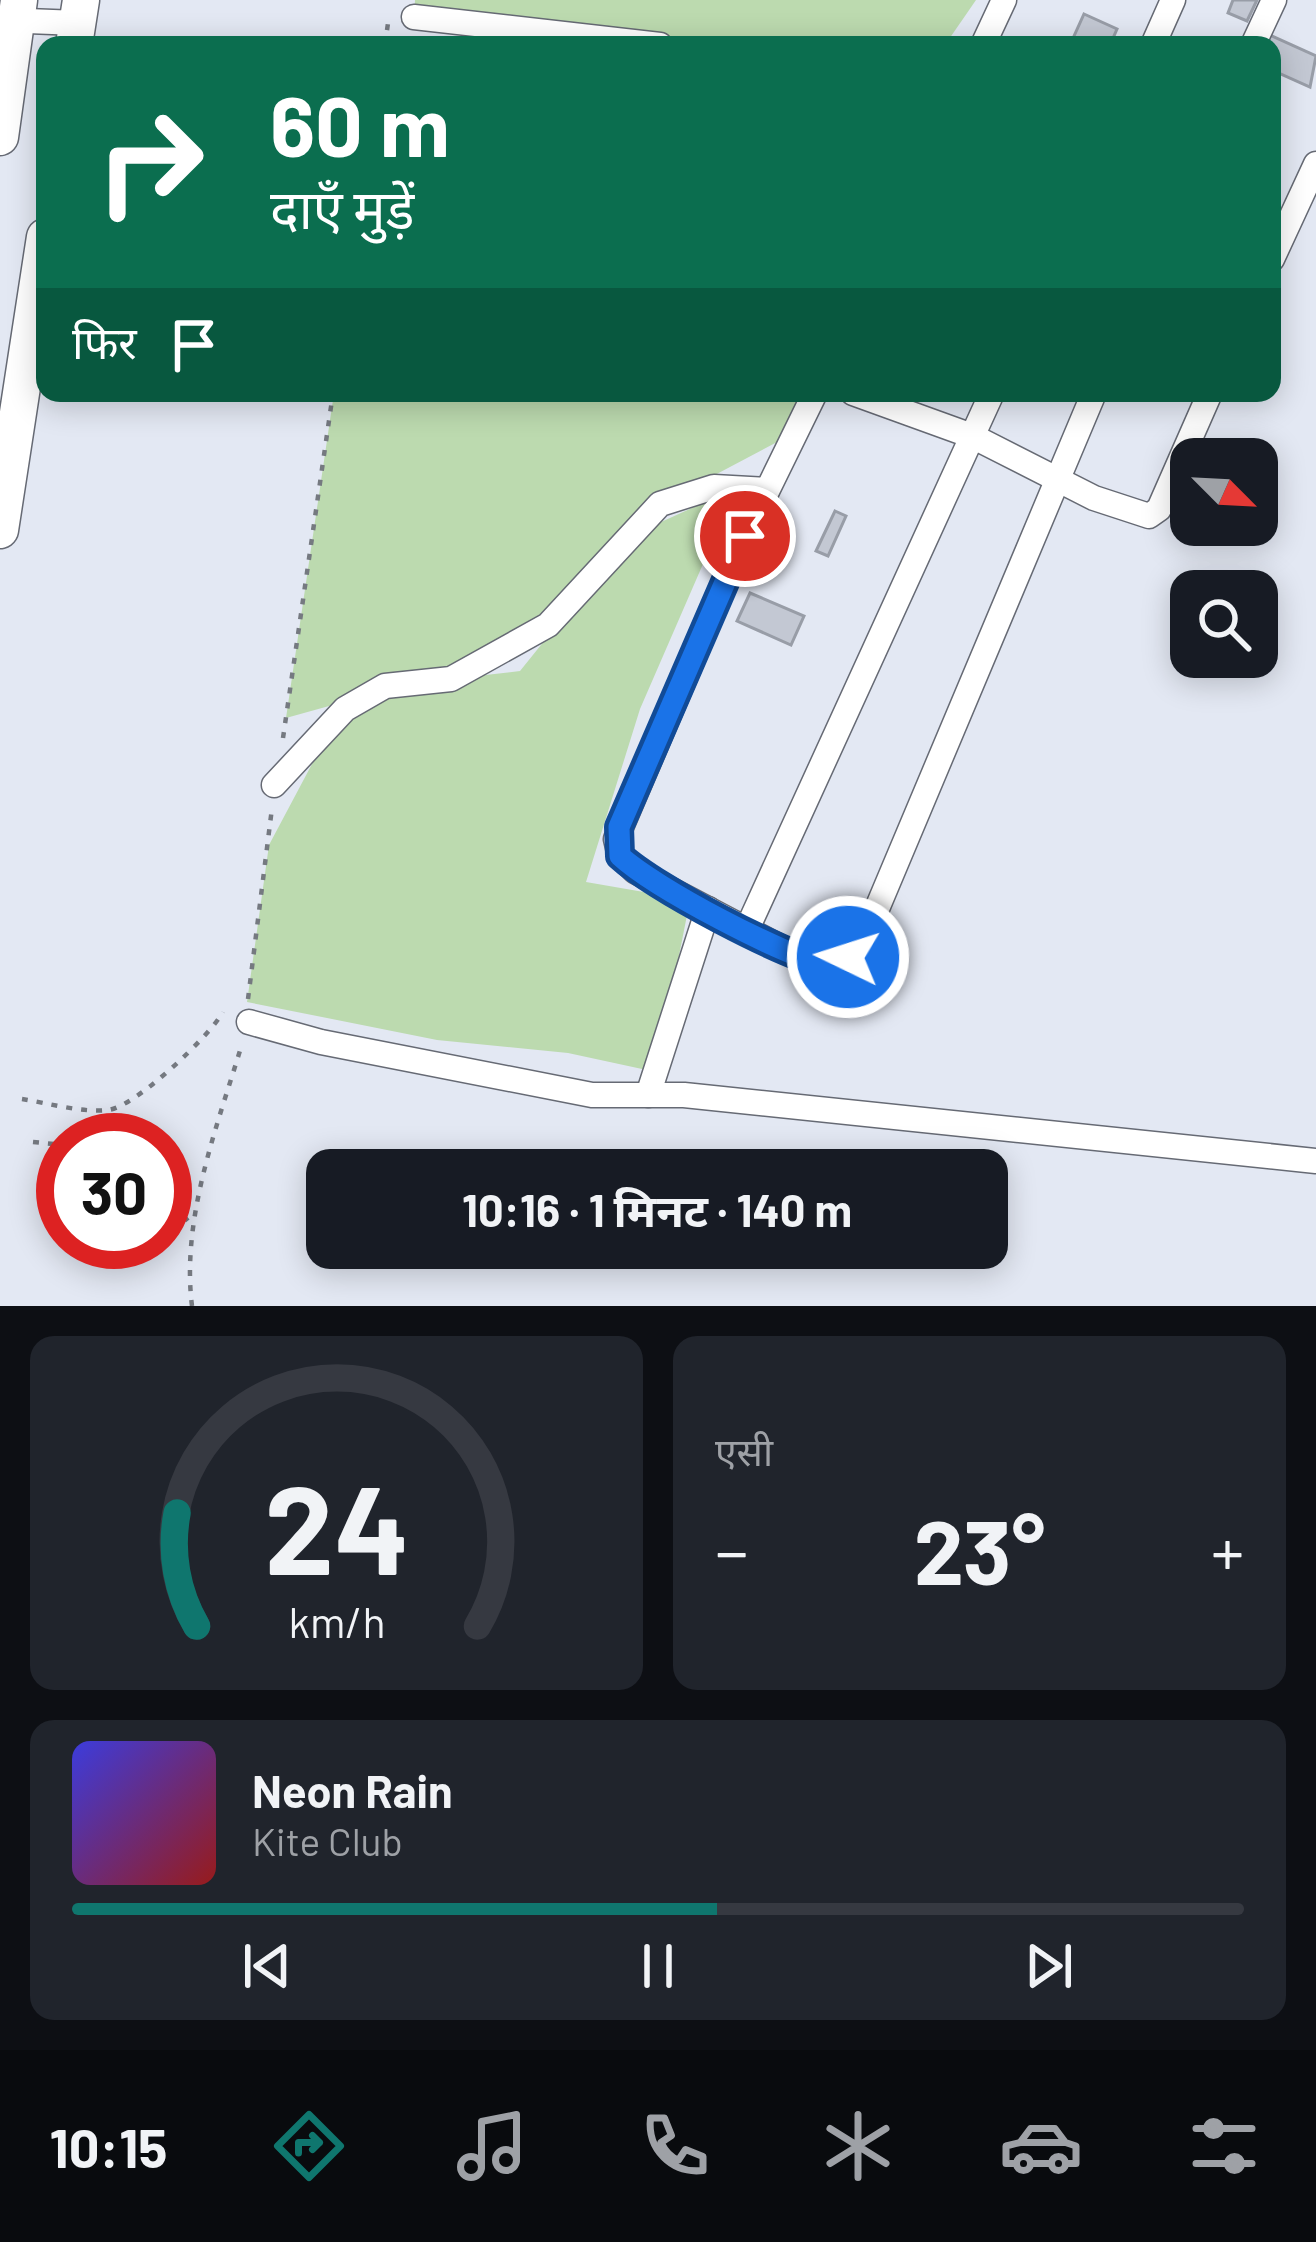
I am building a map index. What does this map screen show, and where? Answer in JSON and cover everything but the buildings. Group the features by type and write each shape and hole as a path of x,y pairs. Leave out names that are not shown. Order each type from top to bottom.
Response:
{"main road":[{"path":"0,137 12,14"},
{"path":"0,530 36,296"}],"street":[{"path":"987,36 1004,0"},
{"path":"1157,36 1174,0"},
{"path":"1257,36 1274,0"},
{"path":"12,14 78,23"},
{"path":"414,17 581,36"},
{"path":"1281,240 1316,164"},
{"path":"811,402 667,711 616,839 620,856 635,871 830,966 848,957 868,930 1090,402"},
{"path":"878,402 972,436 1055,478 1149,516 1159,509 1206,402"},
{"path":"747,929 988,402"},
{"path":"274,785 345,709 385,686 451,680 548,625 660,504 714,487 767,490"},
{"path":"648,1095 708,909"},
{"path":"242,1005 321,1042 592,1095 648,1095 1316,1161"}],"path":[{"path":"192,1226 242,1005 332,402"},
{"path":"22,1099 110,1110 128,1101 242,1005"},
{"path":"187,1269 192,1306"}],"green space":[{"path":"415,0 976,0 951,36 581,36 414,17"},
{"path":"333,402 811,402 796,432 660,504 490,661 424,682 520,671 628,537 736,488 640,709 586,882 690,900 656,1072 568,1053 437,1040 247,1002 269,845 329,732 408,684 286,718"}],"route":[{"path":"745,536 619,827 620,856 635,871 800,957 830,966 848,957"}]}
